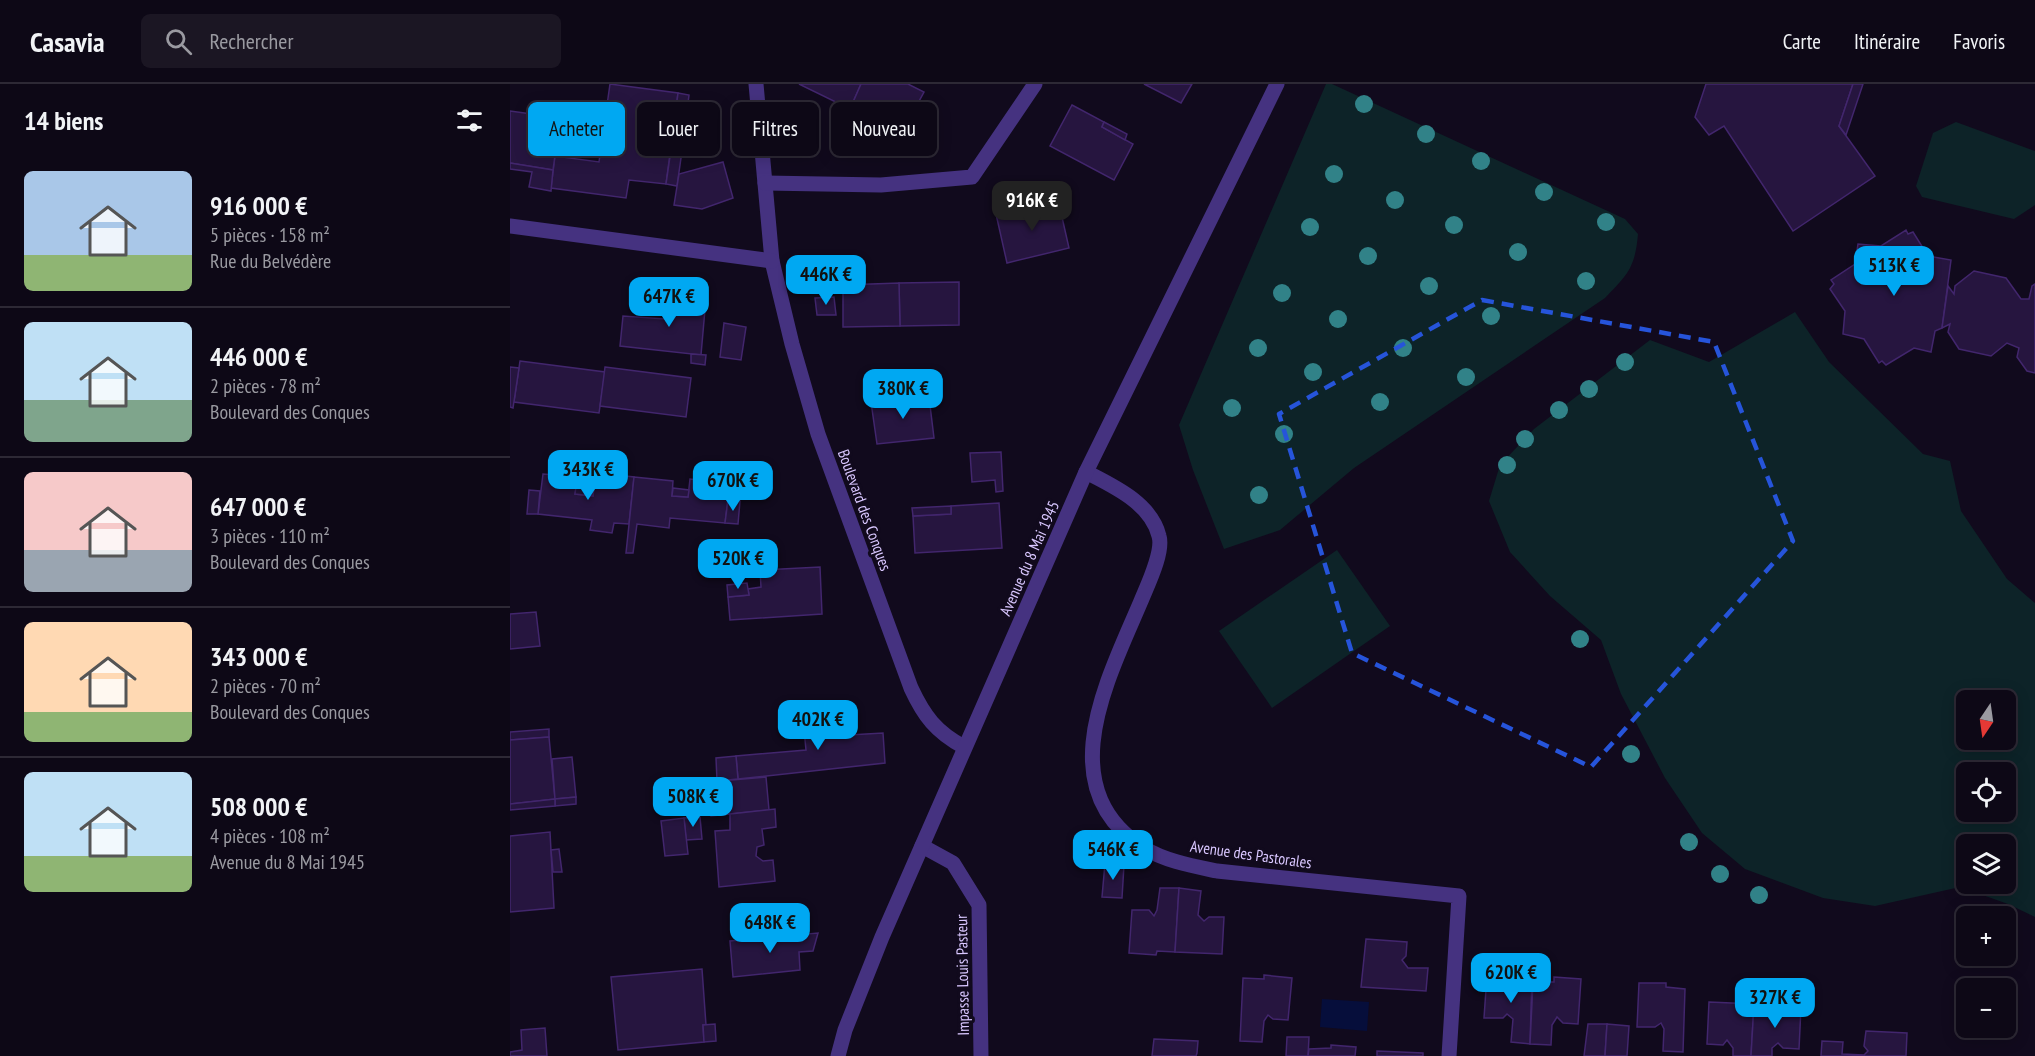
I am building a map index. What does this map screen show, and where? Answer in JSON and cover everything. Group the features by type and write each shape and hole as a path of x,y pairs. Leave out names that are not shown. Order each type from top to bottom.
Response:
{"street":[{"name":"Boulevard des Conques","path":"756,84 772,261 792,344 818,434 921,711 934,726 964,747"},
{"path":"765,183 881,185 972,177 1035,84"},
{"name":"Avenue du 8 Mai 1945","path":"838,1056 845,1030 882,937 1086,472 1277,84"},
{"path":"510,226 772,261"},
{"name":"Avenue des Pastorales","path":"1086,472 1117,487 1146,511 1160,537 1156,562 1107,683 1096,717 1092,747 1095,784 1103,805 1119,828 1145,848 1181,863 1218,871 1459,896 1449,1056"},
{"name":"Impasse Louis Pasteur","path":"922,846 952,863 979,905 981,1056"}],"highlighted area":[{"path":"1482,300 1714,342 1793,541 1591,767 1352,653 1279,414"}],"green space":[{"path":"1326,84 1332,84 1625,219 1638,234 1635,255 1625,276 1605,298 1354,468 1280,530 1224,549 1193,470 1179,425"},
{"path":"1956,122 2035,151 2035,205 2014,219 1922,197 1916,186 1933,133"},
{"path":"1795,312 1829,362 1923,454 1950,461 1961,511 2007,579 2035,603 2035,917 2016,906 1980,894 2016,894 2016,834 1956,834 1956,888 1875,906 1823,898 1745,869 1702,833 1665,778 1621,694 1601,640 1550,596 1510,552 1489,501 1500,465 1534,429 1650,340 1709,362"},
{"path":"1337,550 1390,626 1272,708 1219,631"}],"shaded area":[{"path":"1322,999 1369,1002 1367,1031 1320,1027"}],"building":[{"path":"610,84 678,93 677,102 637,102 637,156 670,156 666,184 629,180 626,198 551,188 555,156 599,162 600,156 625,156 625,102 607,102"},
{"path":"799,84 861,84 853,102 836,102"},
{"path":"861,84 908,84 924,92 919,102 853,102"},
{"path":"1144,84 1192,84 1181,103"},
{"path":"1706,84 1853,84 1839,126 1875,176 1793,231 1724,126 1709,135 1695,117"},
{"path":"1853,84 1863,84 1846,135 1839,126"},
{"path":"678,93 689,95 688,102 677,102"},
{"path":"1072,105 1104,122 1102,127 1133,144 1114,180 1050,146"},
{"path":"510,111 528,114 528,156 555,156 553,170 510,163"},
{"path":"1104,122 1127,134 1125,140 1102,127"},
{"path":"670,156 681,156 677,186 666,184"},
{"path":"723,162 733,198 702,209 674,205 679,174"},
{"path":"510,163 553,170 551,191 529,187 532,172 510,169"},
{"path":"1059,204 1069,248 1007,263 996,214 1025,207 1026,212"},
{"path":"1906,230 1908,234 1913,232 1928,256 1951,260 1942,328 1935,331 1931,352 1914,348 1886,365 1882,361 1879,363 1864,339 1843,334 1845,311 1830,289 1834,284 1831,280 1855,264 1858,244 1881,246"},
{"path":"1974,271 2006,278 2021,299 2029,299 2032,286 2035,284 2035,373 2027,371 2017,357 2019,348 2007,343 1991,356 1959,349 1948,332 1950,324 1942,328 1948,286 1954,294 1955,286"},
{"path":"959,282 959,325 900,326 899,283"},
{"path":"899,283 900,326 843,327 843,285"},
{"path":"670,294 706,298 701,355 620,346 623,316 665,319"},
{"path":"834,297 836,315 817,315 815,298"},
{"path":"724,323 746,327 741,360 720,357"},
{"path":"691,354 706,355 705,365 691,363"},
{"path":"520,361 605,372 599,413 514,402"},
{"path":"510,367 519,368 513,408 510,407"},
{"path":"605,367 691,378 686,417 600,406"},
{"path":"929,397 934,438 877,444 871,402"},
{"path":"1001,452 1003,491 996,492 995,480 972,482 970,453"},
{"path":"543,474 578,477 575,494 593,496 595,482 616,485 617,475 634,477 629,524 614,523 612,533 590,530 592,520 538,514"},
{"path":"634,477 673,481 672,496 688,497 690,479 730,483 725,523 670,518 669,528 637,524 633,553 626,553"},
{"path":"576,487 593,489 593,496 575,494"},
{"path":"673,488 689,490 688,497 672,496"},
{"path":"529,490 540,491 538,514 527,514"},
{"path":"728,500 740,501 738,524 725,523"},
{"path":"999,503 1002,548 915,553 913,516 951,514 951,506"},
{"path":"951,506 951,514 913,516 912,508"},
{"path":"820,567 822,614 730,620 728,597 749,595 748,589 761,587 760,570"},
{"path":"747,583 749,595 728,597 727,585"},
{"path":"536,612 540,646 510,649 510,614"},
{"path":"847,715 849,735 883,733 885,763 738,779 736,756 806,750 803,719"},
{"path":"549,729 549,737 510,740 510,732"},
{"path":"549,737 555,799 510,804 510,740"},
{"path":"736,756 738,779 717,781 716,758"},
{"path":"572,757 576,797 555,799 552,759"},
{"path":"766,777 769,810 711,816 708,782"},
{"path":"576,797 576,804 555,806 555,799"},
{"path":"555,799 555,806 510,810 510,804"},
{"path":"775,809 776,827 762,829 764,845 757,847 756,856 763,861 773,860 775,881 719,887 715,831 730,830 730,814"},
{"path":"700,817 702,839 686,840 684,818"},
{"path":"684,818 688,854 665,856 661,821"},
{"path":"550,832 554,908 510,912 510,836"},
{"path":"559,849 562,872 553,872 551,850"},
{"path":"1105,863 1124,865 1122,898 1102,897"},
{"path":"1160,888 1179,888 1175,952 1157,951 1156,955 1129,953 1132,910 1149,910 1154,916"},
{"path":"1179,888 1201,891 1198,915 1204,921 1209,917 1224,917 1222,954 1175,952"},
{"path":"818,933 813,951 799,952 800,970 733,977 730,941"},
{"path":"1366,939 1407,942 1406,956 1402,960 1408,968 1428,968 1426,991 1361,987"},
{"path":"702,969 706,1025 703,1025 704,1042 618,1050 611,977"},
{"path":"1264,975 1292,978 1288,1020 1273,1019 1268,1015 1264,1021 1262,1042 1240,1041 1243,978 1264,979"},
{"path":"1487,975 1532,978 1530,1044 1511,1042 1513,1019 1507,1014 1503,1018 1484,1018"},
{"path":"1554,977 1581,979 1578,1024 1563,1023 1557,1017 1552,1025 1551,1045 1530,1044 1533,982 1554,982"},
{"path":"1639,983 1666,983 1666,987 1685,989 1683,1052 1663,1051 1664,1029 1661,1023 1655,1027 1637,1027"},
{"path":"1709,1002 1754,1004 1751,1056 1733,1056 1733,1048 1727,1040 1723,1045 1707,1044"},
{"path":"1754,1004 1801,1007 1799,1049 1783,1048 1778,1043 1772,1048 1772,1056 1751,1056"},
{"path":"715,1024 716,1041 704,1042 703,1025"},
{"path":"1588,1024 1607,1024 1605,1056 1584,1056"},
{"path":"1607,1024 1629,1026 1627,1056 1605,1056"},
{"path":"545,1028 547,1056 510,1056 510,1052 522,1050 521,1030"},
{"path":"1866,1031 1907,1033 1906,1056 1821,1056 1822,1041 1843,1042 1842,1054 1864,1055 1868,1051 1864,1046"},
{"path":"1287,1037 1309,1037 1308,1056 1286,1056"},
{"path":"1154,1039 1198,1041 1196,1056 1152,1056"},
{"path":"1331,1045 1356,1047 1355,1056 1308,1056 1309,1049 1331,1048"},
{"path":"1377,1051 1423,1053 1423,1056 1377,1056"}]}
